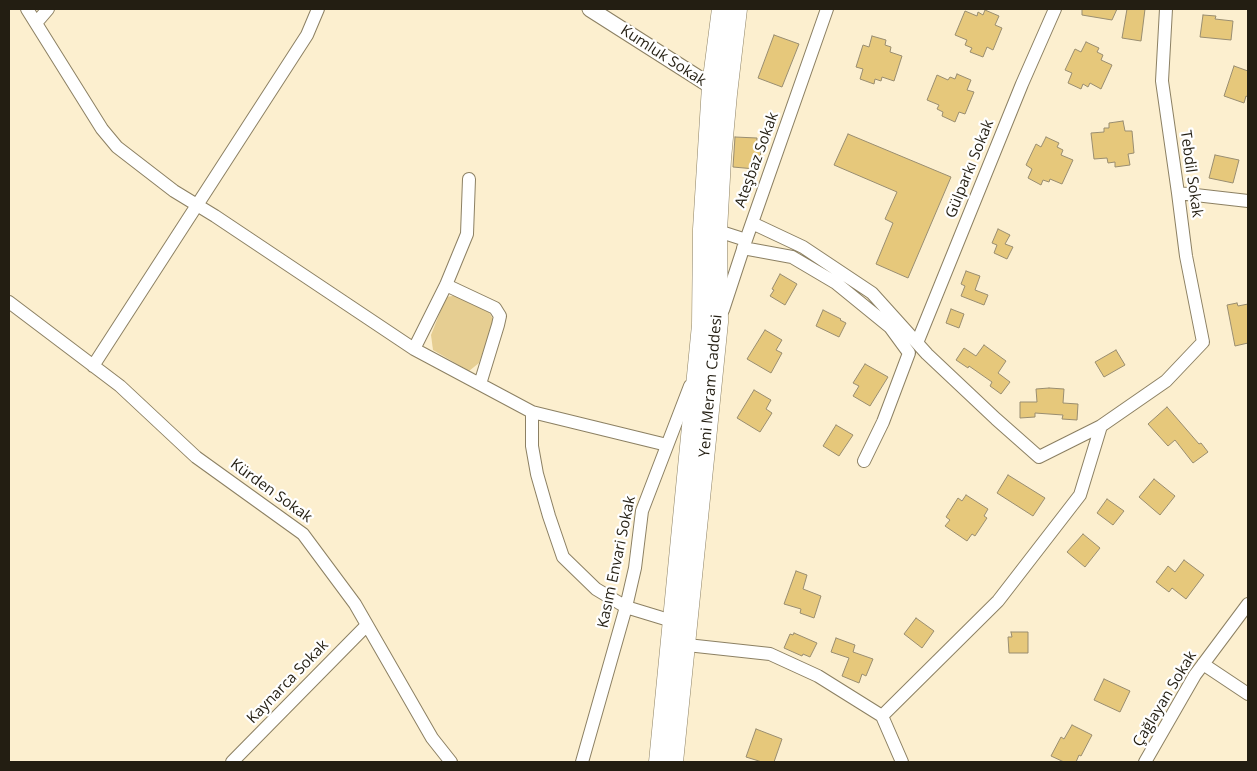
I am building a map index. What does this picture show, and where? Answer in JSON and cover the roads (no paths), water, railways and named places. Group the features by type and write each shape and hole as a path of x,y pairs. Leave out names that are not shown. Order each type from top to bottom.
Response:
{"main road":[{"name":"Yeni Meram Caddesi","path":"658,762 701,325 702,229 710,86 721,9"},
{"name":"Yeni Meram Caddesi","path":"674,762 719,322 718,231 722,159 738,9"}],"street":[{"path":"27,9 102,129 117,147 174,191 215,216 414,349 532,412 667,445"},
{"path":"36,23 48,9"},
{"path":"93,366 307,35 318,9"},
{"name":"Kumluk Sokak","path":"590,9 710,86"},
{"name":"Ateşbaz Sokak","path":"719,322 827,9"},
{"name":"Gülparkı Sokak","path":"917,343 1055,9"},
{"name":"Tebdil Sokak","path":"1101,426 1166,381 1203,342 1186,256 1162,81 1166,9"},
{"path":"414,349 446,285 467,234 469,179"},
{"path":"1178,192 1248,201"},
{"path":"752,223 803,246 872,293 927,354 1038,458 1101,426"},
{"path":"718,231 745,244 792,257 836,283 890,327 909,353 883,422 864,460"},
{"path":"446,285 495,308 500,316 480,384"},
{"name":"Kürden Sokak","path":"9,302 120,386 196,457 303,534 355,604 432,738 451,762"},
{"name":"Kasım Envari Sokak","path":"582,762 626,607 635,568 642,511 696,372"},
{"path":"532,412 532,446 537,474 548,516 563,558 596,589 626,607 672,621"},
{"path":"882,716 998,601 1080,495 1101,426"},
{"name":"Çağlayan Sokak","path":"1145,762 1195,675 1248,604"},
{"name":"Kaynarca Sokak","path":"232,762 367,625"},
{"path":"687,645 770,654 818,676 882,716 902,762"},
{"path":"1203,664 1248,694"}]}
